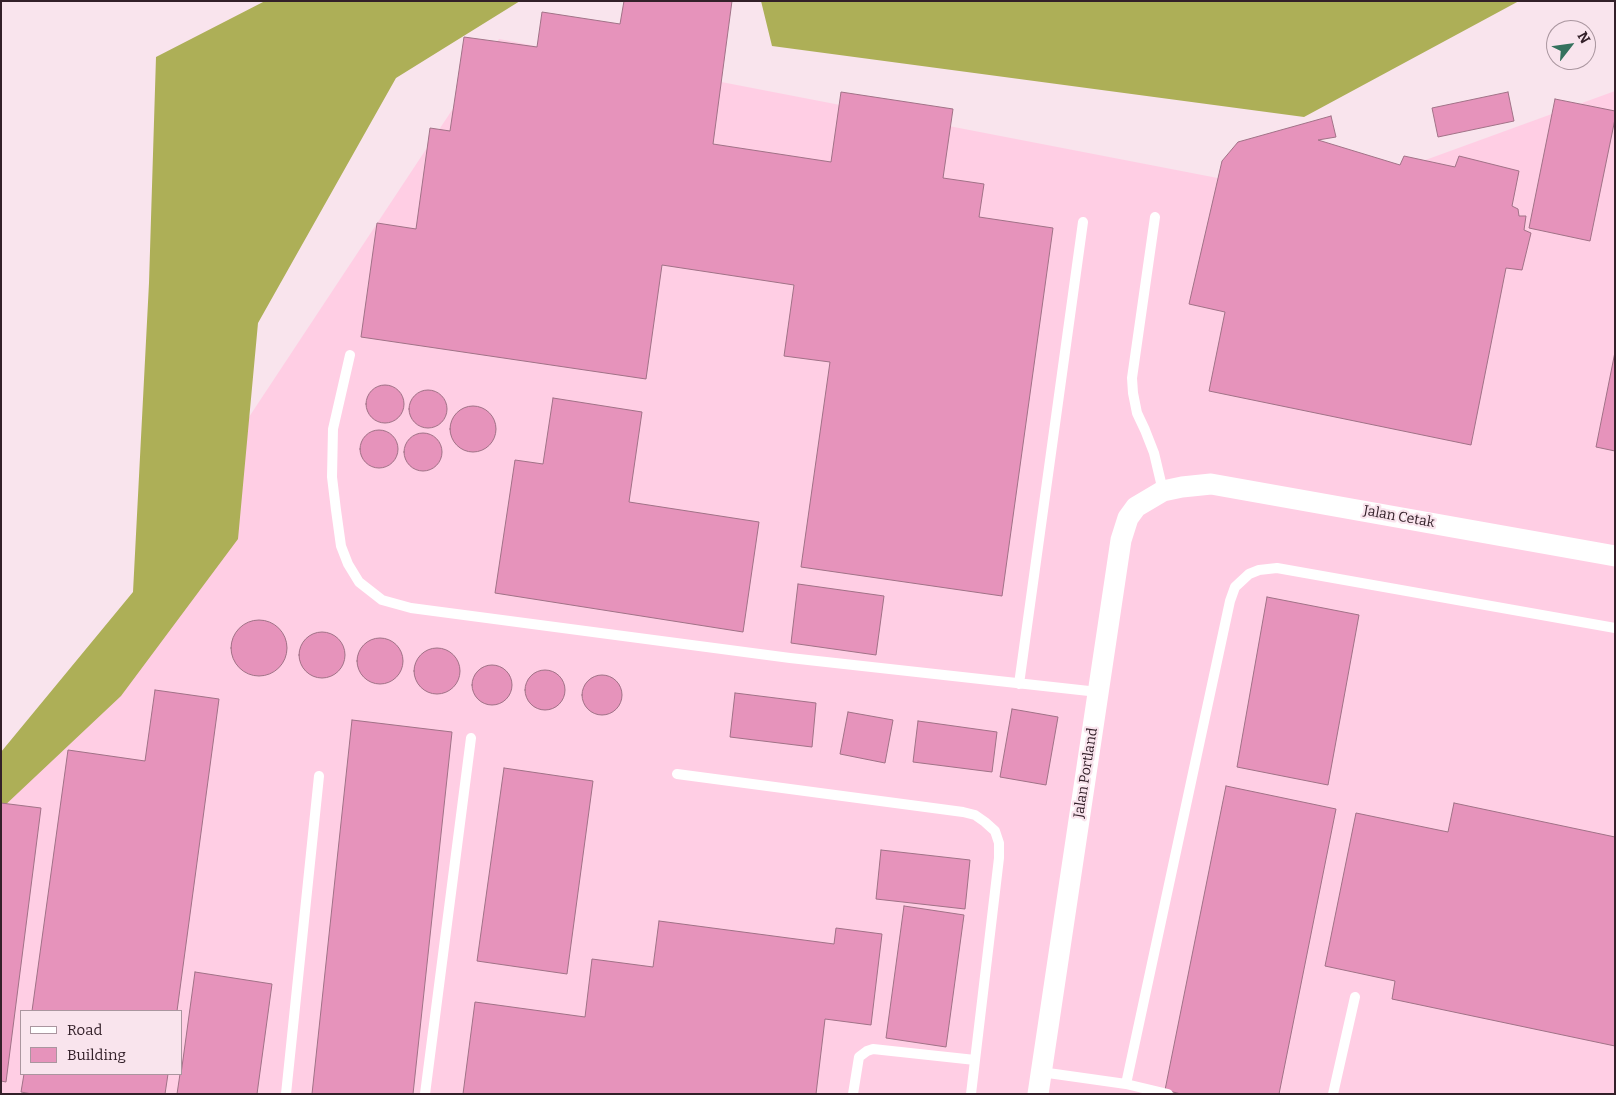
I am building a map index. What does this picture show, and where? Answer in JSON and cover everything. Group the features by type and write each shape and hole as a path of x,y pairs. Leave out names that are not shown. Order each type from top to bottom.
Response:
{"street":[{"name":"Jalan Cetak","path":"1172,489 1211,484 1615,556"},
{"name":"Jalan Portland","path":"1038,1094 1121,540 1128,518 1136,507 1172,489"}],"lane":[{"path":"1155,217 1132,378 1132,393 1137,413 1172,489"},
{"path":"1019,684 1083,222"},
{"path":"350,355 333,429 332,477 336,510 341,546 348,564 359,582 382,600 430,611 790,658 1098,692"},
{"path":"1126,1084 1230,601 1235,587 1242,580 1249,574 1259,570 1277,568 1615,628"},
{"path":"425,1094 471,738"},
{"path":"677,774 963,812 975,815 995,831 999,843 999,858 971,1094"},
{"path":"286,1094 319,776"},
{"path":"1333,1094 1355,997"},
{"path":"853,1094 860,1057 867,1051 975,1060"},
{"path":"1041,1072 1126,1084 1168,1094"}],"shaded area":[{"path":"265,1 520,1 396,78 258,323 238,539 121,696 1,809 1,752 133,592 149,283 156,57"},
{"path":"761,1 1519,1 1304,117 772,46"},
{"path":"499,39 1321,198 1615,91 1615,1094 1,1094 1,792"}],"building":[{"path":"624,1 732,1 713,144 831,162 841,92 953,109 943,178 984,184 979,217 1053,228 1002,596 801,567 830,362 784,356 794,285 662,265 646,379 361,337 377,223 416,229 430,128 450,131 464,37 537,47 542,12 620,24"},
{"path":"1508,92 1514,121 1438,137 1432,108"},
{"path":"1555,99 1615,111 1615,119 1590,241 1529,228"},
{"path":"1331,116 1336,137 1318,140 1400,165 1404,156 1455,167 1459,156 1519,171 1512,206 1518,209 1519,216 1526,216 1524,230 1531,233 1522,270 1506,268 1471,445 1209,391 1225,312 1189,304 1222,161 1238,142"},
{"path":"1615,352 1615,451 1596,447"},
{"path":"385,385 392,386 398,391 403,397 403,411 398,417 392,422 385,423 378,422 372,417 367,411 366,404 367,397 372,391 378,386"},
{"path":"428,390 435,391 441,396 446,402 446,416 441,422 435,427 428,428 421,427 415,422 410,416 409,409 410,402 415,396 421,391"},
{"path":"553,398 642,412 629,502 759,522 743,632 495,593 515,460 543,464"},
{"path":"473,406 486,410 492,416 496,429 492,442 486,448 473,452 460,448 454,442 450,429 454,416 460,410"},
{"path":"379,430 386,431 392,436 397,442 397,456 392,462 386,467 379,468 372,467 366,462 361,456 360,449 361,442 366,436 372,431"},
{"path":"423,433 430,434 436,439 441,445 441,459 436,465 430,470 423,471 416,470 410,465 405,459 404,452 405,445 410,439 416,434"},
{"path":"798,584 884,596 876,655 791,643"},
{"path":"1267,597 1359,615 1328,785 1237,767"},
{"path":"259,620 274,625 282,633 287,648 282,663 274,671 259,676 244,671 236,663 231,648 236,633 244,625"},
{"path":"322,632 335,636 341,642 345,655 341,668 335,674 322,678 309,674 303,668 299,655 303,642 309,636"},
{"path":"380,638 393,642 399,648 403,661 399,674 393,680 380,684 367,680 361,674 357,661 361,648 367,642"},
{"path":"437,648 450,652 456,658 460,671 456,684 450,690 437,694 424,690 418,684 414,671 418,658 424,652"},
{"path":"496,665 503,668 509,674 512,685 511,693 503,702 496,705 488,705 481,702 473,693 472,681 475,674 484,666"},
{"path":"549,670 556,673 562,679 565,690 564,698 556,707 549,710 541,710 534,707 526,698 525,686 528,679 537,671"},
{"path":"606,675 613,678 619,684 622,695 621,703 613,712 606,715 598,715 591,712 583,703 582,691 585,684 594,676"},
{"path":"155,690 219,699 177,1010 32,1010 68,750 145,761"},
{"path":"735,693 816,703 812,747 730,737"},
{"path":"1012,709 1058,717 1046,785 1000,777"},
{"path":"848,712 893,720 885,763 840,754"},
{"path":"352,720 452,732 413,1094 312,1094"},
{"path":"918,721 997,732 992,772 913,762"},
{"path":"504,768 593,781 567,974 477,961"},
{"path":"1226,786 1336,809 1279,1094 1181,1094 1165,1090"},
{"path":"1,803 41,808 6,1082 1,1081"},
{"path":"1454,803 1615,837 1615,1046 1392,999 1395,981 1325,966 1356,813 1448,832"},
{"path":"881,850 970,860 965,909 876,899"},
{"path":"904,906 964,915 946,1047 886,1038"},
{"path":"659,921 834,944 836,928 882,934 871,1025 825,1019 816,1094 463,1094 475,1002 585,1017 592,959 653,967"},
{"path":"195,972 272,984 257,1094 177,1094"},
{"path":"24,1075 168,1075 165,1094 32,1094 21,1092"}]}
